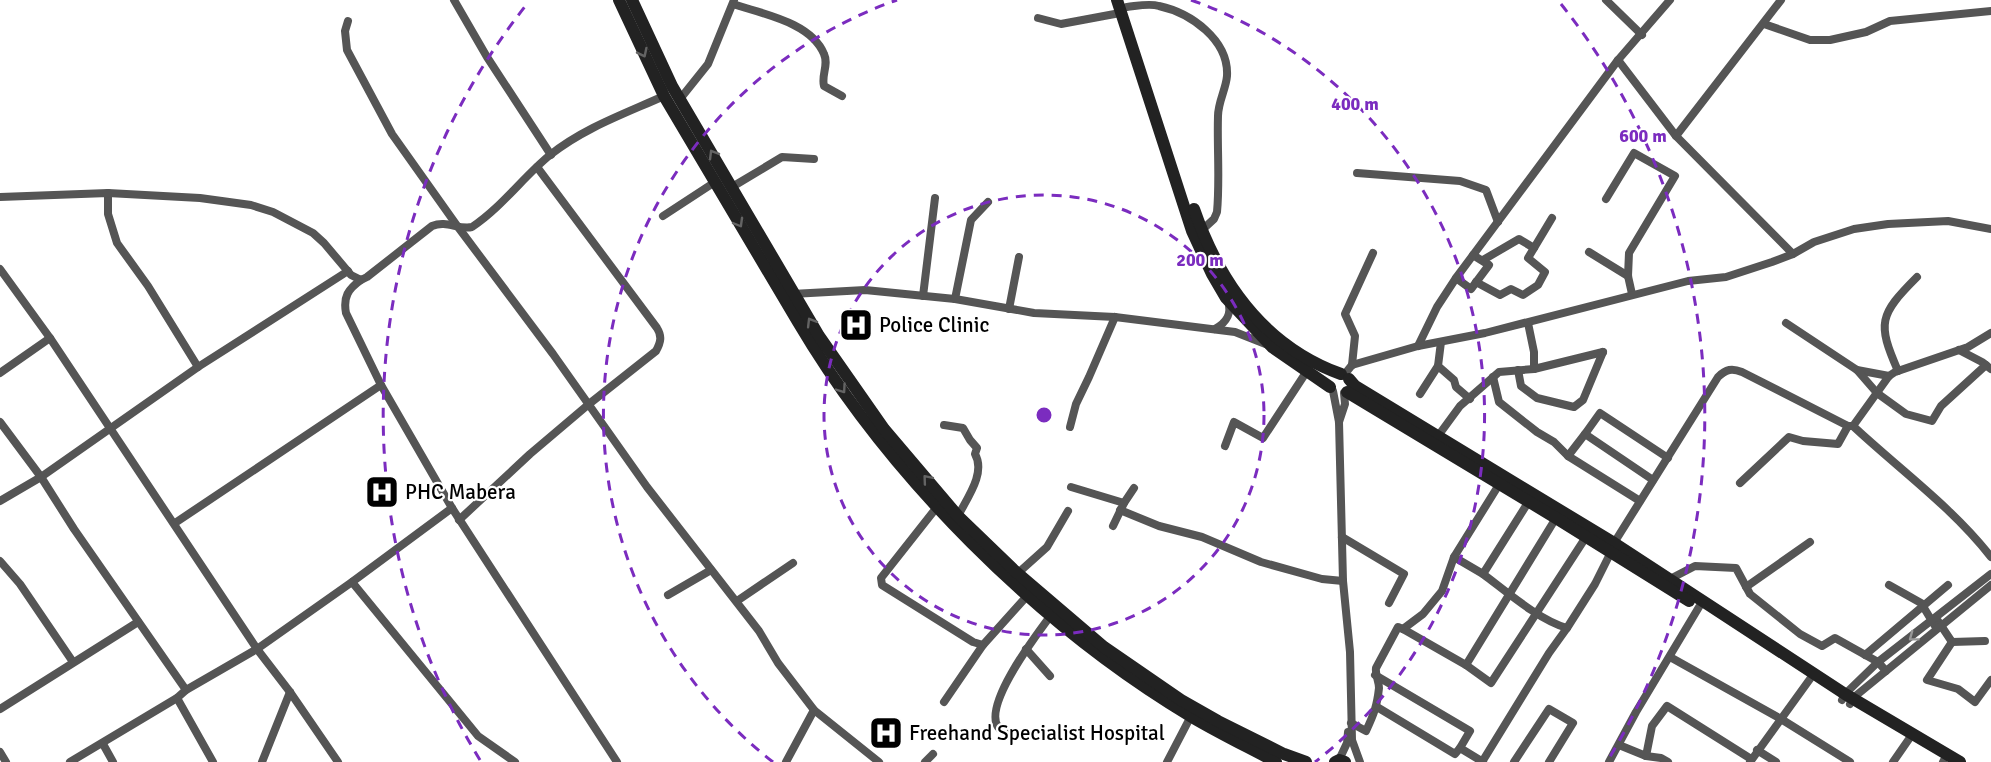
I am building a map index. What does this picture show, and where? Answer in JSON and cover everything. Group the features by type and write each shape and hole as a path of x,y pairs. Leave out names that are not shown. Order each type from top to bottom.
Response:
{"main road":[{"path":"619,0 664,96 715,182 788,295 867,406 958,516 1018,573 1104,647 1181,700 1247,736 1306,762"},
{"path":"632,0 672,86 732,187 812,346 871,430 937,507 1027,596 1110,662 1191,716 1276,762"},
{"path":"1123,5 1202,230 1220,271 1231,288 1275,337 1307,360 1586,537 1612,547 1670,579 1848,699 1945,761"},
{"path":"1123,5 1192,231 1212,274 1226,297 1272,347 1307,371 1355,386 1438,436 1612,547 1810,679 1960,762"}],"street":[{"path":"454,0 487,57 551,155"},
{"path":"1606,0 1642,35"},
{"path":"1418,346 1437,307 1456,278 1618,60 1670,0"},
{"path":"1676,136 1781,0"},
{"path":"680,99 708,64 734,2 800,27 819,44 824,53 826,59 824,86 842,96"},
{"path":"1038,18 1061,24 1123,5 1158,5 1190,19 1211,35 1223,53 1227,76 1218,113 1217,212 1214,219 1202,230"},
{"path":"1764,24 1810,40 1830,40 1866,32 1890,21 1991,11"},
{"path":"348,21 345,31 347,50 387,124 458,227 589,404 647,487 759,631 778,663 814,710 877,761"},
{"path":"1618,60 1676,136 1793,254"},
{"path":"617,762 459,520 381,385 346,313 344,304 350,288 432,226 440,223 472,227 482,221 551,155 597,124 664,96"},
{"path":"1606,199 1634,153 1675,176 1629,253 1628,276 1632,294"},
{"path":"732,187 782,157 814,159"},
{"path":"459,520 530,454 656,351 660,344 660,333 537,166"},
{"path":"1357,173 1460,181 1486,190 1498,222"},
{"path":"663,216 715,182"},
{"path":"0,197 108,193 200,198 251,205 273,212 313,233 348,271 361,280"},
{"path":"108,193 108,214 117,243 148,286 198,367"},
{"path":"923,296 935,198"},
{"path":"955,299 971,220 988,202"},
{"path":"1476,282 1500,295 1511,289 1523,295 1538,285 1545,272 1528,258 1552,218"},
{"path":"1342,382 1418,346 1528,322 1688,281 1726,277 1793,254 1814,242 1854,229 1888,224 1948,221 1991,230"},
{"path":"1483,260 1520,239 1534,248"},
{"path":"1589,252 1628,276"},
{"path":"1360,762 1352,740 1350,652 1343,581 1339,422 1345,404 1342,382 1355,336 1345,314 1373,253"},
{"path":"1456,278 1471,289 1489,265 1473,255"},
{"path":"1009,309 1019,257"},
{"path":"0,501 41,477 198,367 348,271"},
{"path":"1,274 50,339 257,649 338,762"},
{"path":"1898,371 1885,341 1885,317 1901,293 1917,277"},
{"path":"788,295 865,290 955,299 1034,313 1115,318 1215,329 1239,333 1272,347"},
{"path":"1215,329 1224,324 1229,315 1230,309 1226,297"},
{"path":"1070,427 1076,404 1115,318"},
{"path":"1528,322 1534,352 1534,369"},
{"path":"1786,322 1857,370 1877,393 1906,414 1932,421 1941,406 1989,367 1959,350"},
{"path":"1740,483 1789,437 1803,441 1838,444 1889,376 1959,350 1991,333"},
{"path":"0,373 50,339"},
{"path":"1419,394 1438,366 1441,342"},
{"path":"1438,436 1460,406 1499,372 1518,370 1534,369 1603,352 1583,400 1574,407 1537,398 1521,386 1518,370"},
{"path":"1438,366 1470,399"},
{"path":"1460,748 1482,762 1549,652 1595,584 1612,547 1653,480 1718,377 1729,369 1752,377 1850,426 1909,474 1980,542 1991,557"},
{"path":"1857,370 1889,376"},
{"path":"1225,446 1234,422 1263,438 1307,371"},
{"path":"1493,377 1499,402 1537,432 1554,442 1568,456 1640,501"},
{"path":"175,523 381,385"},
{"path":"1568,456 1600,413 1668,458"},
{"path":"0,422 41,477 186,690"},
{"path":"944,425 963,428 977,448 975,454 979,460 980,470 958,516"},
{"path":"1585,435 1653,480"},
{"path":"1403,628 1423,614 1442,591 1454,557 1500,483"},
{"path":"1071,487 1122,506 1159,526 1202,537 1261,562 1322,579 1343,581"},
{"path":"1113,526 1134,488"},
{"path":"1483,574 1529,501"},
{"path":"937,507 881,578 882,585 973,642 983,645"},
{"path":"70,762 257,649 452,508"},
{"path":"1018,573 1047,547 1068,511"},
{"path":"1466,665 1556,518"},
{"path":"1342,537 1404,574 1389,603"},
{"path":"1351,723 1366,731 1377,707 1376,694 1379,686 1375,674 1376,668 1398,627 1466,665 1491,683 1586,537"},
{"path":"1746,587 1810,542"},
{"path":"1454,557 1559,626 1567,628"},
{"path":"0,561 20,584 72,662"},
{"path":"737,602 793,563"},
{"path":"1670,579 1695,566 1736,568 1750,594 1800,634 1822,646 1835,638 1878,662 1886,671"},
{"path":"668,595 711,570"},
{"path":"1848,699 1886,671 1991,574"},
{"path":"352,582 478,736 515,762"},
{"path":"1889,585 1921,603 1952,642"},
{"path":"1865,655 1948,585"},
{"path":"1848,699 1878,662 1937,624 1991,585"},
{"path":"944,702 983,645 1027,596"},
{"path":"1609,762 1699,607"},
{"path":"1006,733 998,727 996,718 999,703 1011,672 1051,615"},
{"path":"0,709 138,622"},
{"path":"1952,642 1985,641"},
{"path":"1952,642 1928,680 1958,689 1975,702 1991,680"},
{"path":"1026,649 1050,676"},
{"path":"1670,657 1850,762"},
{"path":"1375,674 1470,731 1455,754 1377,707"},
{"path":"1646,756 1652,726 1667,706 1750,761 1810,679"},
{"path":"262,762 290,692"},
{"path":"177,698 213,762"},
{"path":"1514,762 1549,709 1573,723 1549,762"},
{"path":"786,762 814,710"},
{"path":"1167,762 1191,716"},
{"path":"1340,761 1351,723"},
{"path":"1893,762 1909,739"},
{"path":"103,744 113,762"},
{"path":"1619,745 1668,762"},
{"path":"1757,750 1776,762"},
{"path":"0,752 6,762"},
{"path":"925,762 933,754"}],"place":[{"name":"Police Clinic","path":"856,325"},
{"name":"PHC Mabera","path":"382,492"},
{"name":"Freehand Specialist Hospital","path":"886,733"}]}
